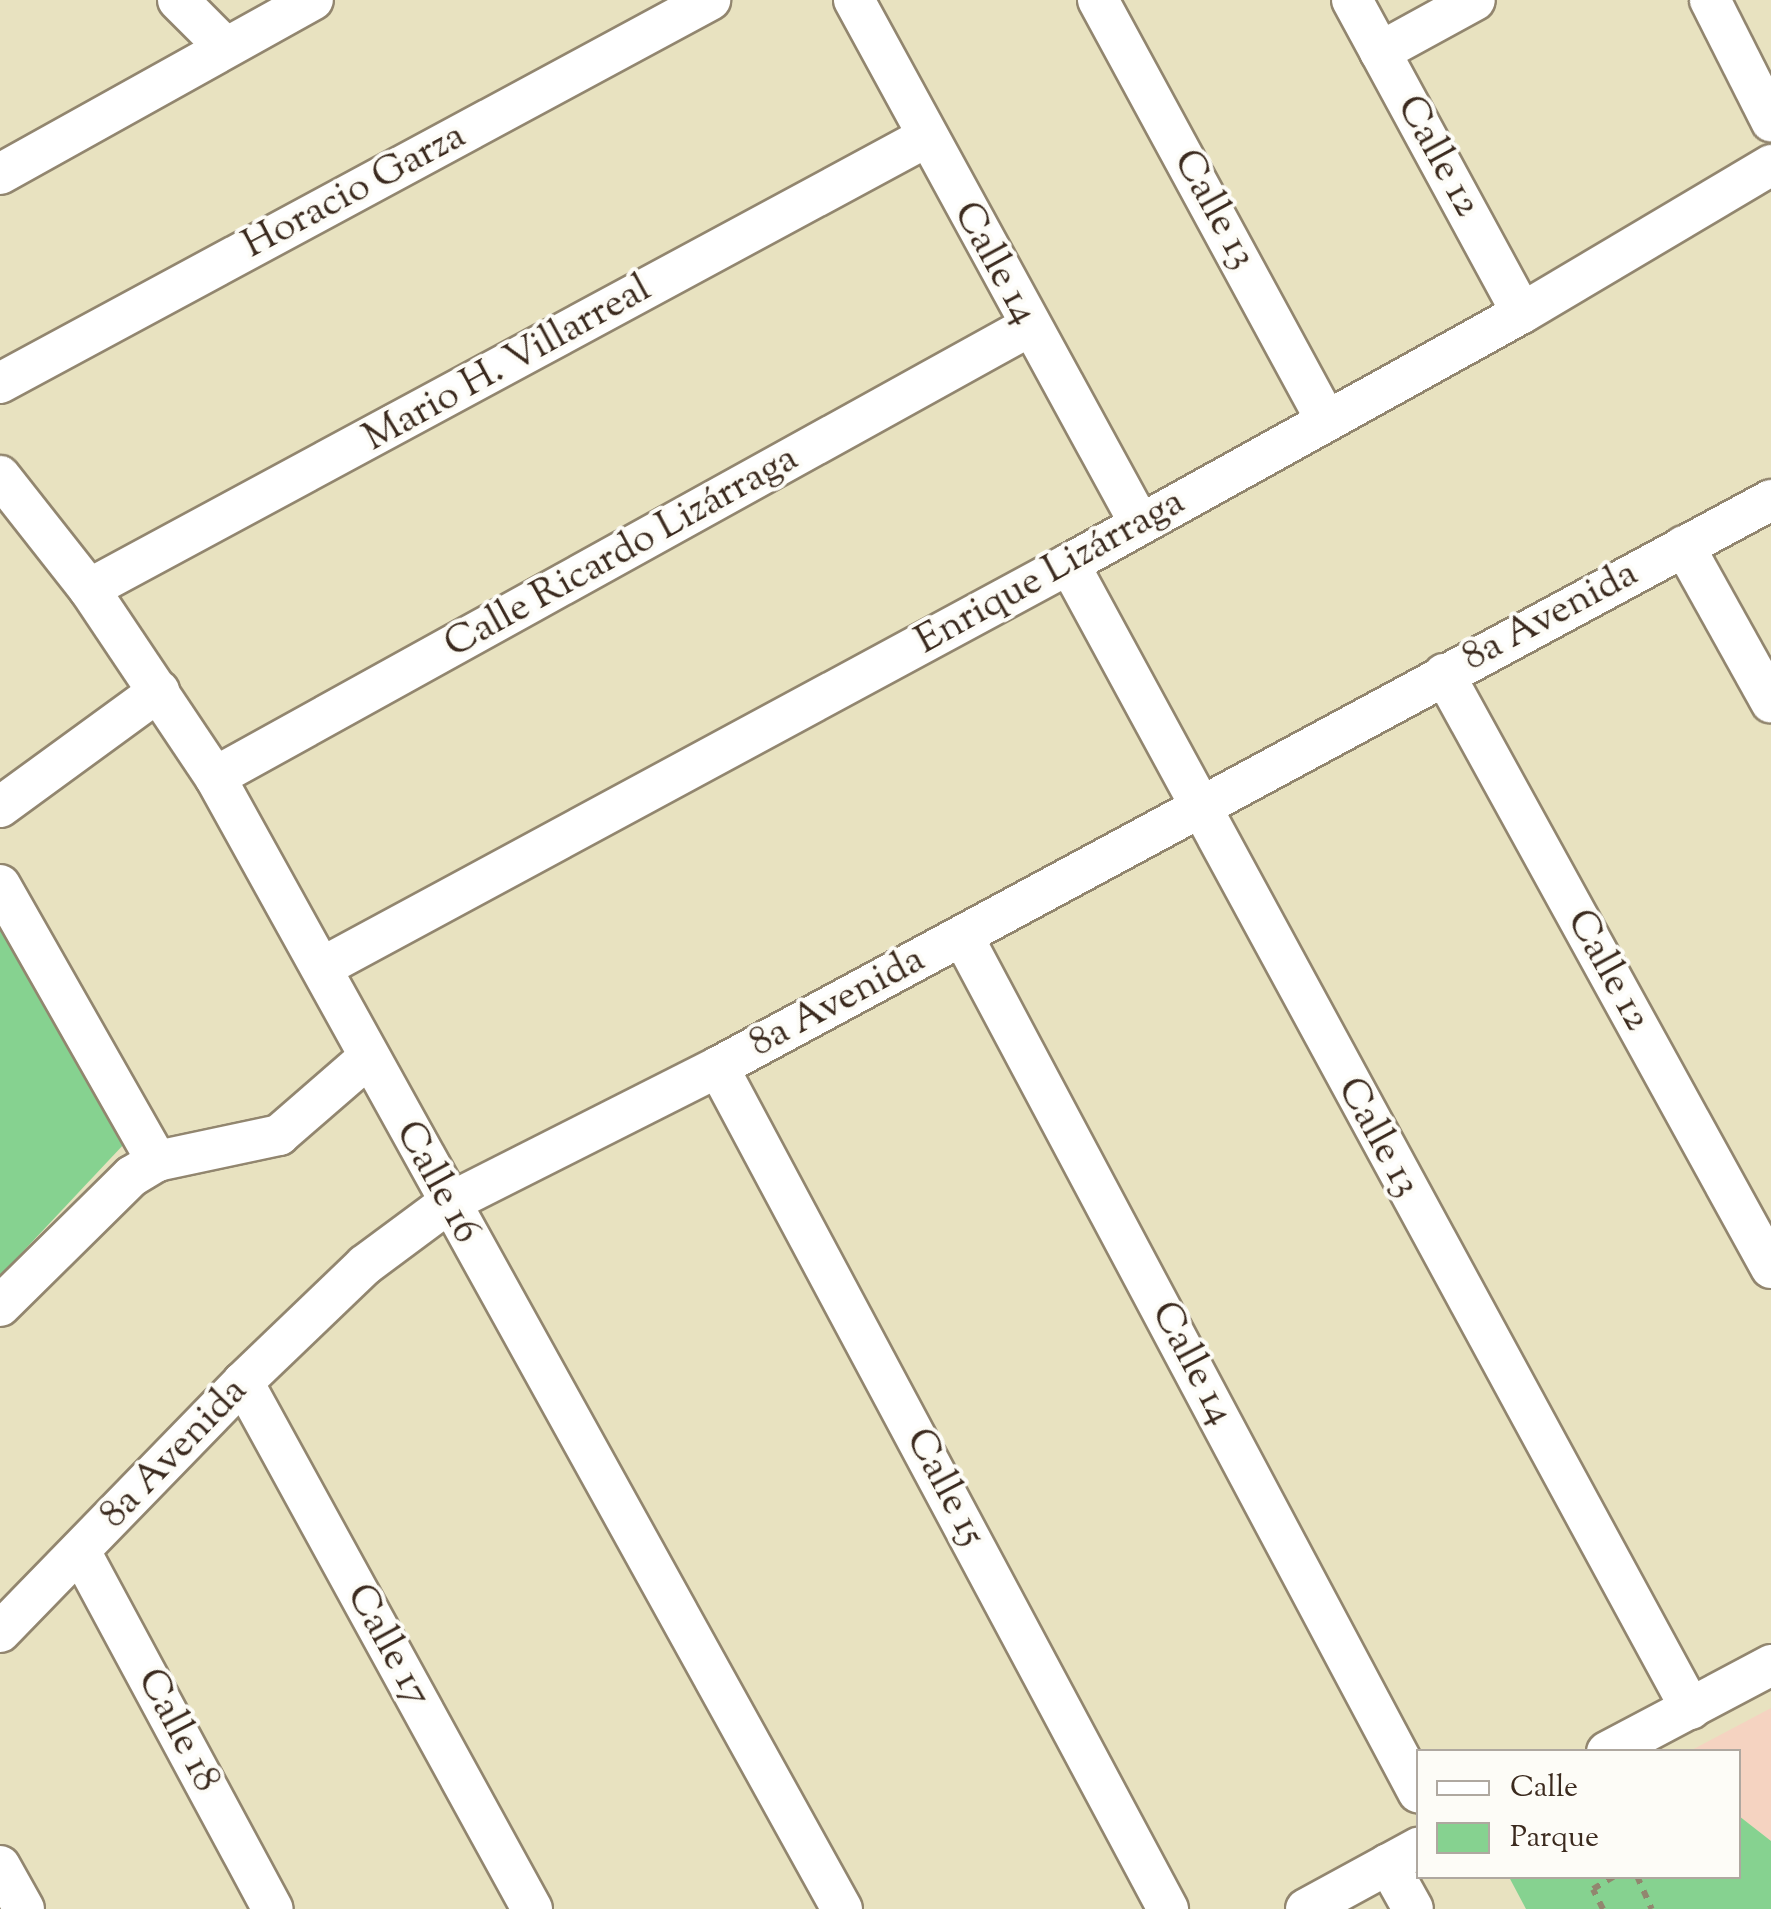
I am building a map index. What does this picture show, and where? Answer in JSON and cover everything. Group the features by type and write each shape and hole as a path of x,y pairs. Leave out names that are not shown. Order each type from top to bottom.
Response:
{"street":[{"path":"178,0 225,48"},
{"path":"9,155 314,0"},
{"name":"Horacio Garza","path":"0,383 710,0"},
{"name":"Calle 14","path":"854,0 925,138 1140,524"},
{"name":"Calle 13","path":"1098,0 1328,421"},
{"name":"Calle 12","path":"1352,0 1522,313"},
{"path":"1380,52 1475,0"},
{"path":"1710,0 1771,121"},
{"name":"Mario H. Villarreal","path":"89,588 925,138"},
{"name":"Enrique Lizárraga","path":"323,966 1328,421 1522,313 1771,165"},
{"name":"Calle Ricardo Lizárraga","path":"215,777 1028,326"},
{"name":"Calle 16","path":"5,492 89,588 215,777 323,966 447,1204 842,1909"},
{"name":"8a Avenida","path":"0,1632 81,1553 243,1382 366,1265 447,1204 963,937 1771,500"},
{"path":"1684,546 1771,702"},
{"name":"Calle 13","path":"1069,564 1198,810 1690,1709"},
{"name":"Calle 12","path":"1444,674 1771,1268"},
{"path":"0,807 158,691"},
{"path":"0,885 157,1161"},
{"name":"Calle 14","path":"963,937 1416,1788"},
{"path":"0,1306 102,1202 157,1161 279,1136 368,1058"},
{"name":"Calle 15","path":"718,1067 1168,1909"},
{"name":"Calle 17","path":"243,1382 532,1909"},
{"name":"Calle 18","path":"81,1553 274,1909"},
{"path":"1613,1749 1771,1664"},
{"path":"1306,1909 1403,1856 1412,1909"},
{"path":"0,1866 24,1909"}],"path":[{"path":"1603,1909 1593,1889 1610,1879"},
{"path":"1638,1879 1652,1909"}],"shaded area":[{"path":"1771,1708 1771,1841 1741,1818 1741,1749 1694,1749"}],"green space":[{"path":"0,911 125,1143 0,1276"},
{"path":"1741,1818 1771,1841 1771,1909 1526,1909 1510,1879 1741,1879"}]}
